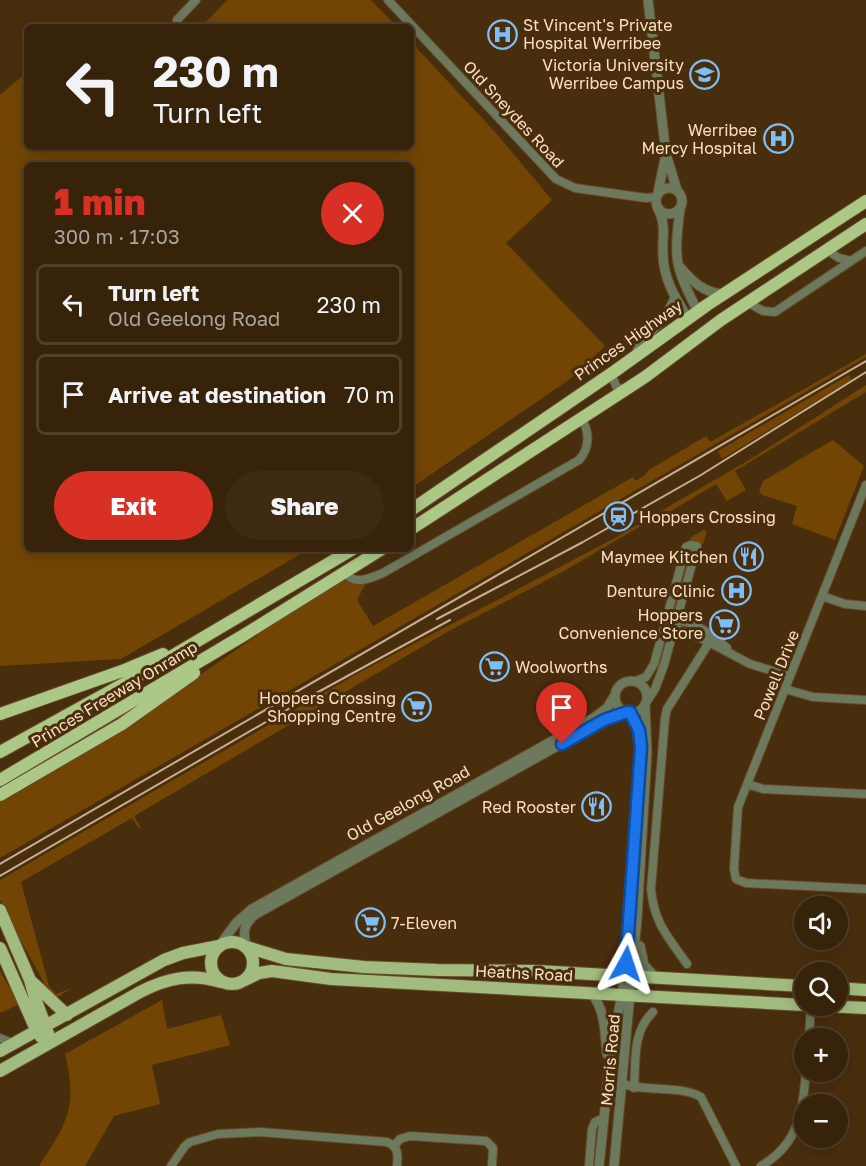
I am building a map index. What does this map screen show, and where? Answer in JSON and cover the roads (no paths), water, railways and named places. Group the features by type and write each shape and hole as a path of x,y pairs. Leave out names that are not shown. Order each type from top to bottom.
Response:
{"highway":[{"name":"Princes Highway","path":"414,508 614,374 693,315 866,201"},
{"path":"414,527 623,390 747,302 866,224"},
{"path":"693,315 705,332"},
{"path":"607,400 608,386 614,374"},
{"path":"549,416 571,412 581,418"},
{"path":"0,795 122,724 244,635 376,552"},
{"path":"345,573 342,565 347,553"},
{"path":"0,752 145,672 347,553"},
{"path":"0,714 122,671 214,632"},
{"name":"Princes Freeway Onramp","path":"0,780 244,635"}],"main road":[{"path":"0,910 30,980 41,1028"},
{"path":"0,1052 170,957 234,942 246,947 251,953 254,964 250,975 245,980 236,984 192,976 163,981 0,1071"},
{"path":"220,946 213,954 211,964 214,974 221,982"},
{"name":"Heaths Road","path":"246,947 286,959 364,967 537,971 794,985"},
{"path":"0,948 49,1043"},
{"name":"Heaths Road","path":"245,980 263,972 277,971 331,979 794,1004"},
{"path":"30,980 67,1015"},
{"path":"848,989 866,990"},
{"name":"Heaths Road","path":"848,1007 866,1008"}],"street":[{"path":"177,20 196,0"},
{"name":"Old Sneydes Road","path":"388,0 411,24"},
{"path":"648,0 666,154 677,190 682,198 676,246 677,265 693,315"},
{"name":"Old Sneydes Road","path":"414,28 556,179 575,188 657,200"},
{"path":"666,154 657,200 660,211 673,214 680,209"},
{"path":"657,200 664,188 677,190"},
{"path":"657,200 665,227 663,252 667,281 675,298 693,315"},
{"path":"827,250 839,258 851,261"},
{"path":"747,302 763,311 775,312 866,251"},
{"path":"677,265 693,282 705,290 724,294"},
{"path":"634,357 640,342 666,316 675,298"},
{"path":"614,374 616,386 623,390"},
{"path":"345,573 356,580 364,580 383,573 579,460 584,455 587,445 587,430 581,418"},
{"name":"Powell Drive","path":"866,485 747,784 736,817 734,869 735,879 746,883 866,889"},
{"path":"856,510 866,510"},
{"path":"696,546 660,678 641,709 629,712 618,706 615,695 622,684 627,681 636,681 649,674 666,621 684,552 686,547 696,546"},
{"path":"822,596 845,604 866,606"},
{"path":"666,621 676,620 693,625 705,631 732,653"},
{"path":"666,621 674,628 772,672 813,698 866,700"},
{"path":"693,625 696,636"},
{"path":"696,636 705,631"},
{"path":"687,964 659,926 652,901 651,883 664,718 667,709 705,650 707,641 705,631"},
{"path":"636,681 645,689 646,703"},
{"name":"Old Geelong Road","path":"512,769 596,717 607,708 615,695"},
{"name":"Morris Road","path":"599,1166 609,1068 626,996 637,929 647,753 646,703"},
{"name":"Morris Road","path":"629,712 639,730 641,747 629,976"},
{"name":"Old Geelong Road","path":"220,946 233,926 244,915 604,720 629,712"},
{"path":"747,784 763,789 866,794"},
{"name":"Old Geelong Road","path":"246,947 244,931 249,920 294,888"},
{"path":"637,929 644,965 656,978"},
{"path":"592,994 598,1003 603,1019 609,1068"},
{"name":"Morris Road","path":"614,1166 623,1084 626,996"},
{"path":"634,1088 638,1033 653,1012"},
{"path":"0,1038 14,1044"},
{"path":"761,1166 772,1160 788,1143 796,1129 804,1102 805,1082"},
{"path":"606,1096 612,1086 623,1084 634,1088 689,1092 701,1097 736,1166"},
{"path":"621,1102 625,1093 634,1088"},
{"path":"589,1166 592,1129 596,1122 604,1118"},
{"path":"171,1166 190,1142 218,1134 270,1133 387,1142 397,1150 397,1166"},
{"path":"394,1146 400,1139 410,1136 486,1141 493,1148 492,1166"}],"railway":[{"path":"0,864 866,361"},
{"path":"437,619 583,542 701,475 866,372"},
{"path":"0,876 309,697 450,620"}],"place":[{"name":"St Vincent's Private Hospital Werribee","path":"502,34"},
{"name":"Victoria University Werribee Campus","path":"705,74"},
{"name":"Werribee Mercy Hospital","path":"778,139"},
{"name":"Hoppers Crossing","path":"618,517"},
{"name":"Maymee Kitchen","path":"749,557"},
{"name":"Denture Clinic","path":"736,591"},
{"name":"Hoppers Convenience Store","path":"724,624"},
{"name":"Woolworths","path":"494,667"},
{"name":"Hoppers Crossing Shopping Centre","path":"417,707"},
{"name":"Red Rooster","path":"597,807"},
{"name":"7-Eleven","path":"370,923"}]}
